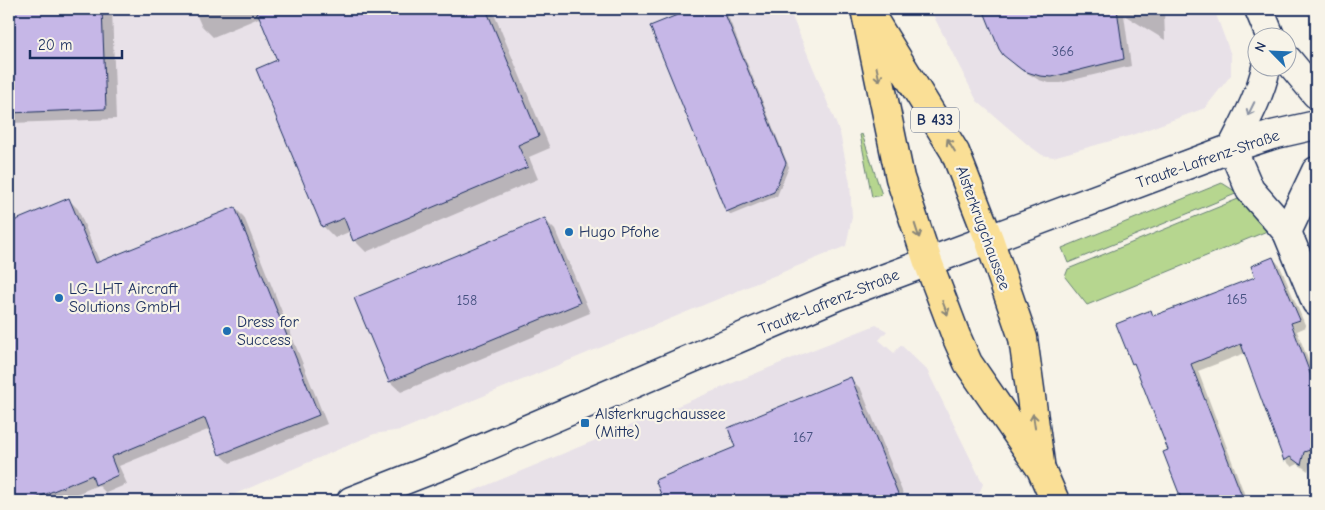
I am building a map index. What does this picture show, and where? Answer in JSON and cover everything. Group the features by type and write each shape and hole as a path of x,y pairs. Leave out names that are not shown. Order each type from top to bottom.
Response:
{"main road":[{"name":"Alsterkrugchaussee","path":"866,9 955,152 989,239 1023,338 1041,469"},
{"name":"Alsterkrugchaussee","path":"866,9 900,178 928,262 956,336 968,362 1041,469 1055,501"}],"street":[{"path":"1259,9 1267,28"},
{"path":"1298,72 1316,94"},
{"path":"1263,78 1257,97 1232,148 1250,190 1287,232 1316,302"},
{"name":"Traute-Lafrenz-Straße","path":"351,501 462,457 837,296 1232,148 1272,135 1316,125"},
{"path":"1287,232 1316,171"}],"shaded area":[{"name":"Hugo Pfohe","path":"9,9 789,9 840,133 850,183 852,217 846,246 401,430 374,434 219,501 9,501"},
{"path":"930,9 1214,9 1231,55 1231,75 1205,108 1132,135 1053,157 1042,155 977,101"},
{"path":"876,325 887,331 879,340 894,353 901,345 927,370 983,484 976,501 455,501 454,499 807,352"}],"green space":[{"path":"862,134 882,195 872,197 860,135"},
{"path":"1222,183 1238,193 1068,263 1062,248"},
{"path":"1243,197 1272,229 1087,305 1065,277 1068,269"}],"building":[{"path":"9,9 102,9 106,109 9,113"},
{"path":"256,9 486,9 539,136 518,145 528,167 353,241 344,218 322,227 256,69 277,60"},
{"path":"692,9 723,9 786,163 774,192 726,212 650,26"},
{"path":"983,9 1117,9 1124,59 1052,77 1030,73 1022,70 1003,55"},
{"path":"69,198 96,263 235,207 319,415 219,455 205,418 111,457 118,475 107,480 95,485 92,475 29,501 9,501 9,223"},
{"path":"545,218 580,303 389,382 354,298"},
{"path":"1273,257 1300,320 1291,323 1316,389 1316,448 1304,452 1301,465 1290,457 1284,461 1241,344 1191,364 1244,501 1182,501 1163,452 1168,450 1134,363 1132,364 1116,324 1151,310 1153,316 1255,277 1251,266"},
{"path":"851,377 901,501 664,501 655,480 735,447 728,428"}],"place":[{"name":"Hugo Pfohe","path":"569,232"},
{"name":"LG-LHT Aircraft Solutions GmbH","path":"59,298"},
{"name":"Dress for Success","path":"227,331"},
{"name":"Alsterkrugchaussee (Mitte)","path":"585,423"}]}
